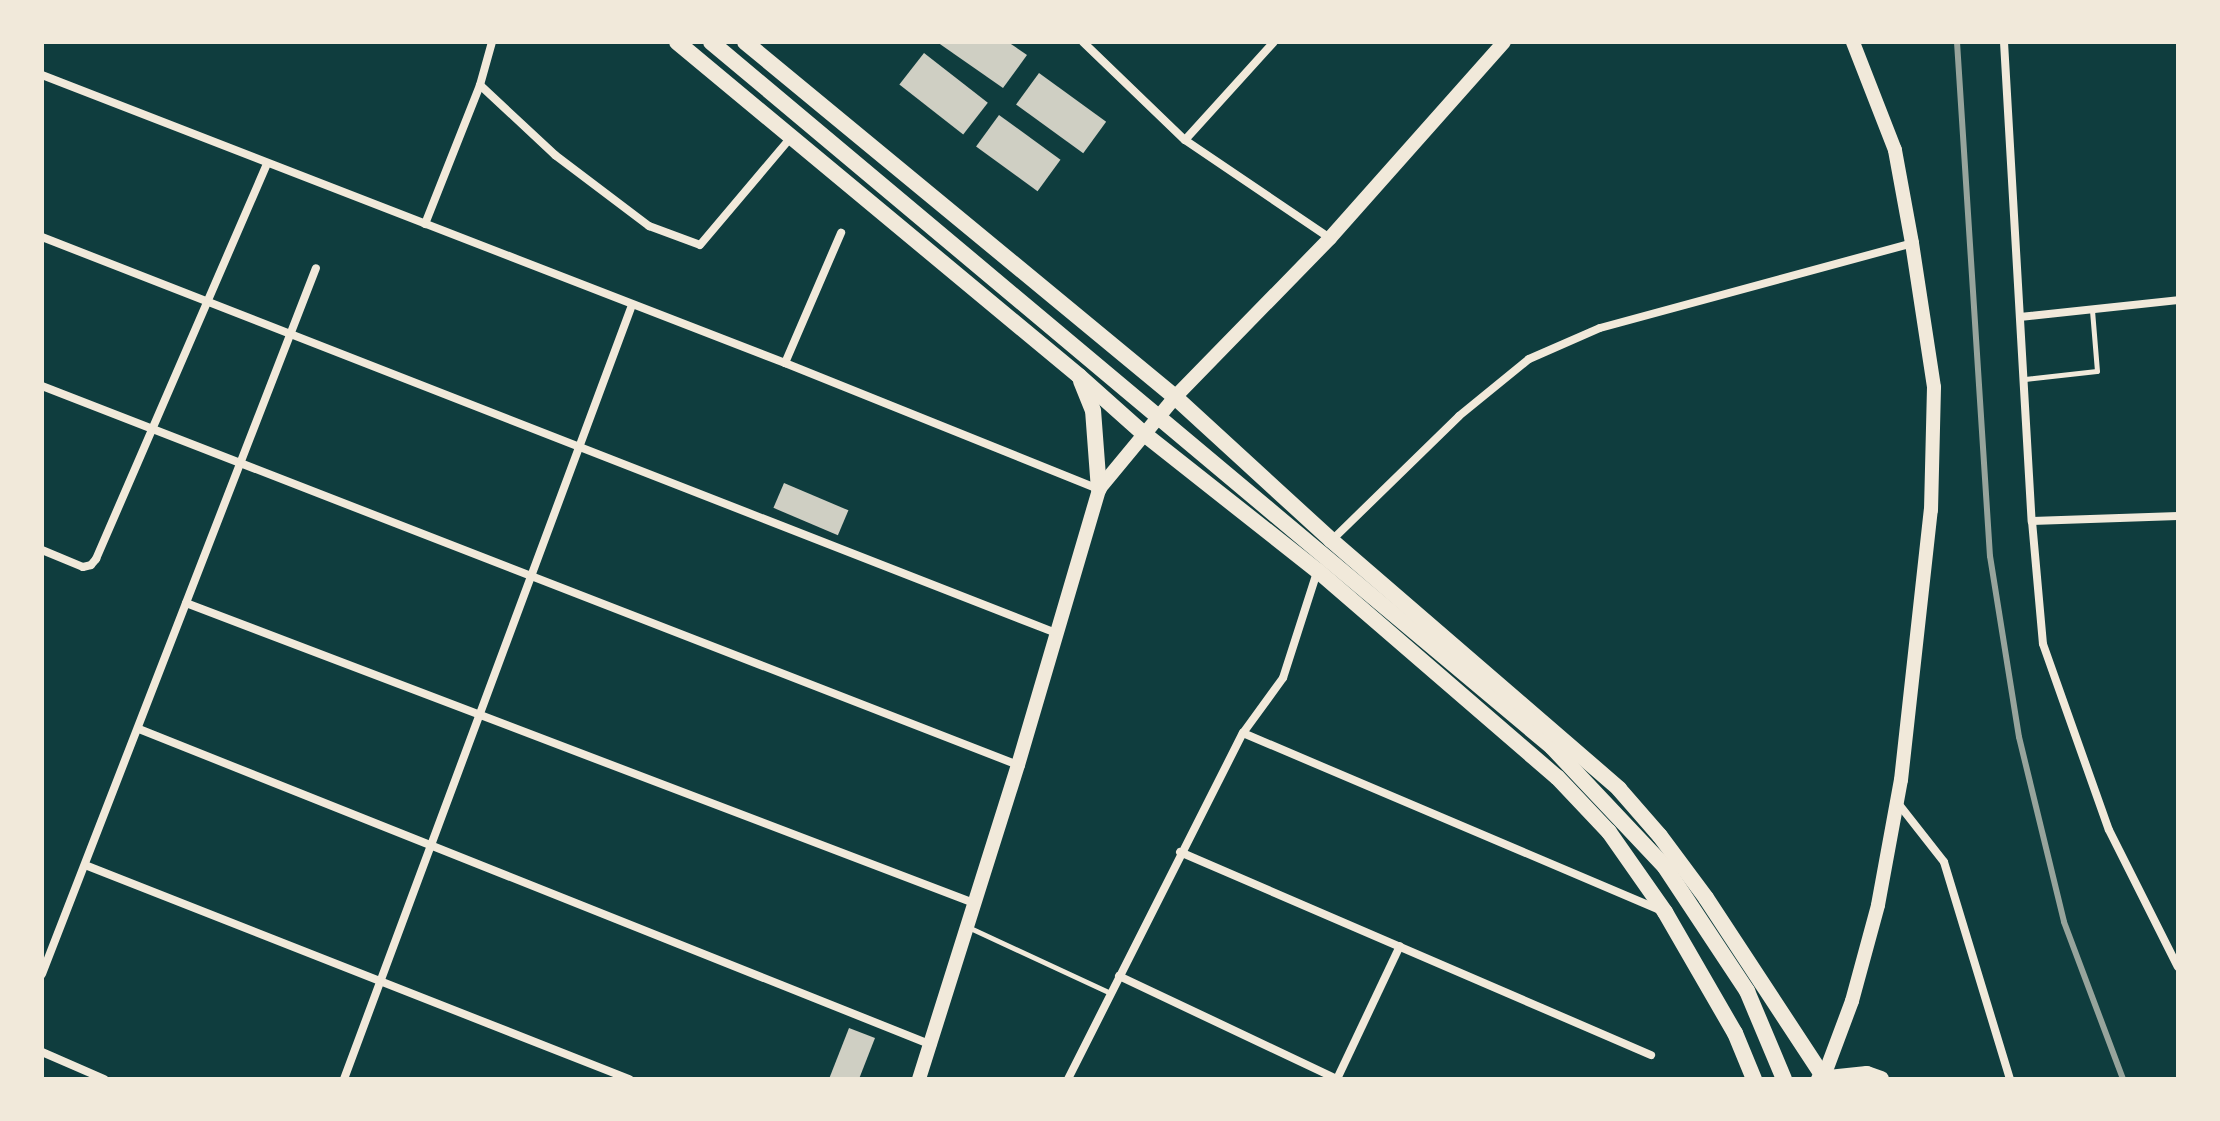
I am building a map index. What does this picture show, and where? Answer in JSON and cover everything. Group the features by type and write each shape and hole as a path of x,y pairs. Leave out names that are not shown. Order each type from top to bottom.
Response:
{"main road":[{"path":"677,42 1079,376 1143,433 1318,571 1557,777 1609,832 1665,912 1735,1033 1754,1079"},
{"path":"711,42 1563,758 1665,867 1747,991 1784,1079"},
{"path":"745,42 1175,397 1331,540 1619,789 1660,836 1706,898 1823,1078"},
{"path":"1099,489 1175,397 1330,238 1504,42"},
{"path":"1823,1078 1852,1001 1878,905 1896,801 1931,510 1934,387 1912,243 1895,150 1853,42"},
{"path":"842,179 871,144"},
{"path":"919,1079 1018,765 1099,489 1093,410 1079,376"},
{"path":"1735,1033 1742,1079"},
{"path":"1823,1078 1867,1074 1881,1079"}],"street":[{"path":"425,224 480,85 492,42"},
{"path":"1083,42 1185,140 1330,238"},
{"path":"1185,140 1274,42"},
{"path":"2004,42 2032,521 2043,644 2109,830 2178,967"},
{"path":"42,75 785,363 1099,489"},
{"path":"480,85 555,155 649,226 700,245 792,136"},
{"path":"42,550 83,567 91,565 96,559 267,163"},
{"path":"785,363 841,233"},
{"path":"42,237 1056,633"},
{"path":"1068,1079 1180,852 1243,733 1283,678 1331,540 1459,416 1529,359 1600,328 1912,243"},
{"path":"42,974 316,268"},
{"path":"2020,317 2178,300"},
{"path":"344,1079 428,845 632,305"},
{"path":"42,386 1018,765"},
{"path":"2032,521 2178,516"},
{"path":"186,603 974,903"},
{"path":"139,729 932,1045"},
{"path":"1243,733 1665,912"},
{"path":"1896,801 1944,862 2010,1079"},
{"path":"1180,852 1651,1055"},
{"path":"85,865 629,1079"},
{"path":"1119,976 1337,1079 1400,946"},
{"path":"42,1052 104,1079"}],"lane":[{"path":"2024,379 2097,371 2092,309"},
{"path":"967,927 1110,993"}],"building":[{"path":"937,42 1008,42 1027,55 1003,88"},
{"path":"924,53 988,103 963,134 899,85"},
{"path":"1039,73 1106,122 1083,153 1016,105"},
{"path":"999,115 1060,160 1038,191 976,147"},
{"path":"784,483 848,510 838,535 773,508"},
{"path":"849,1028 875,1038 859,1079 829,1079"}],"railway":[{"path":"1957,42 1990,556 2019,737 2064,922 2123,1079"}]}
